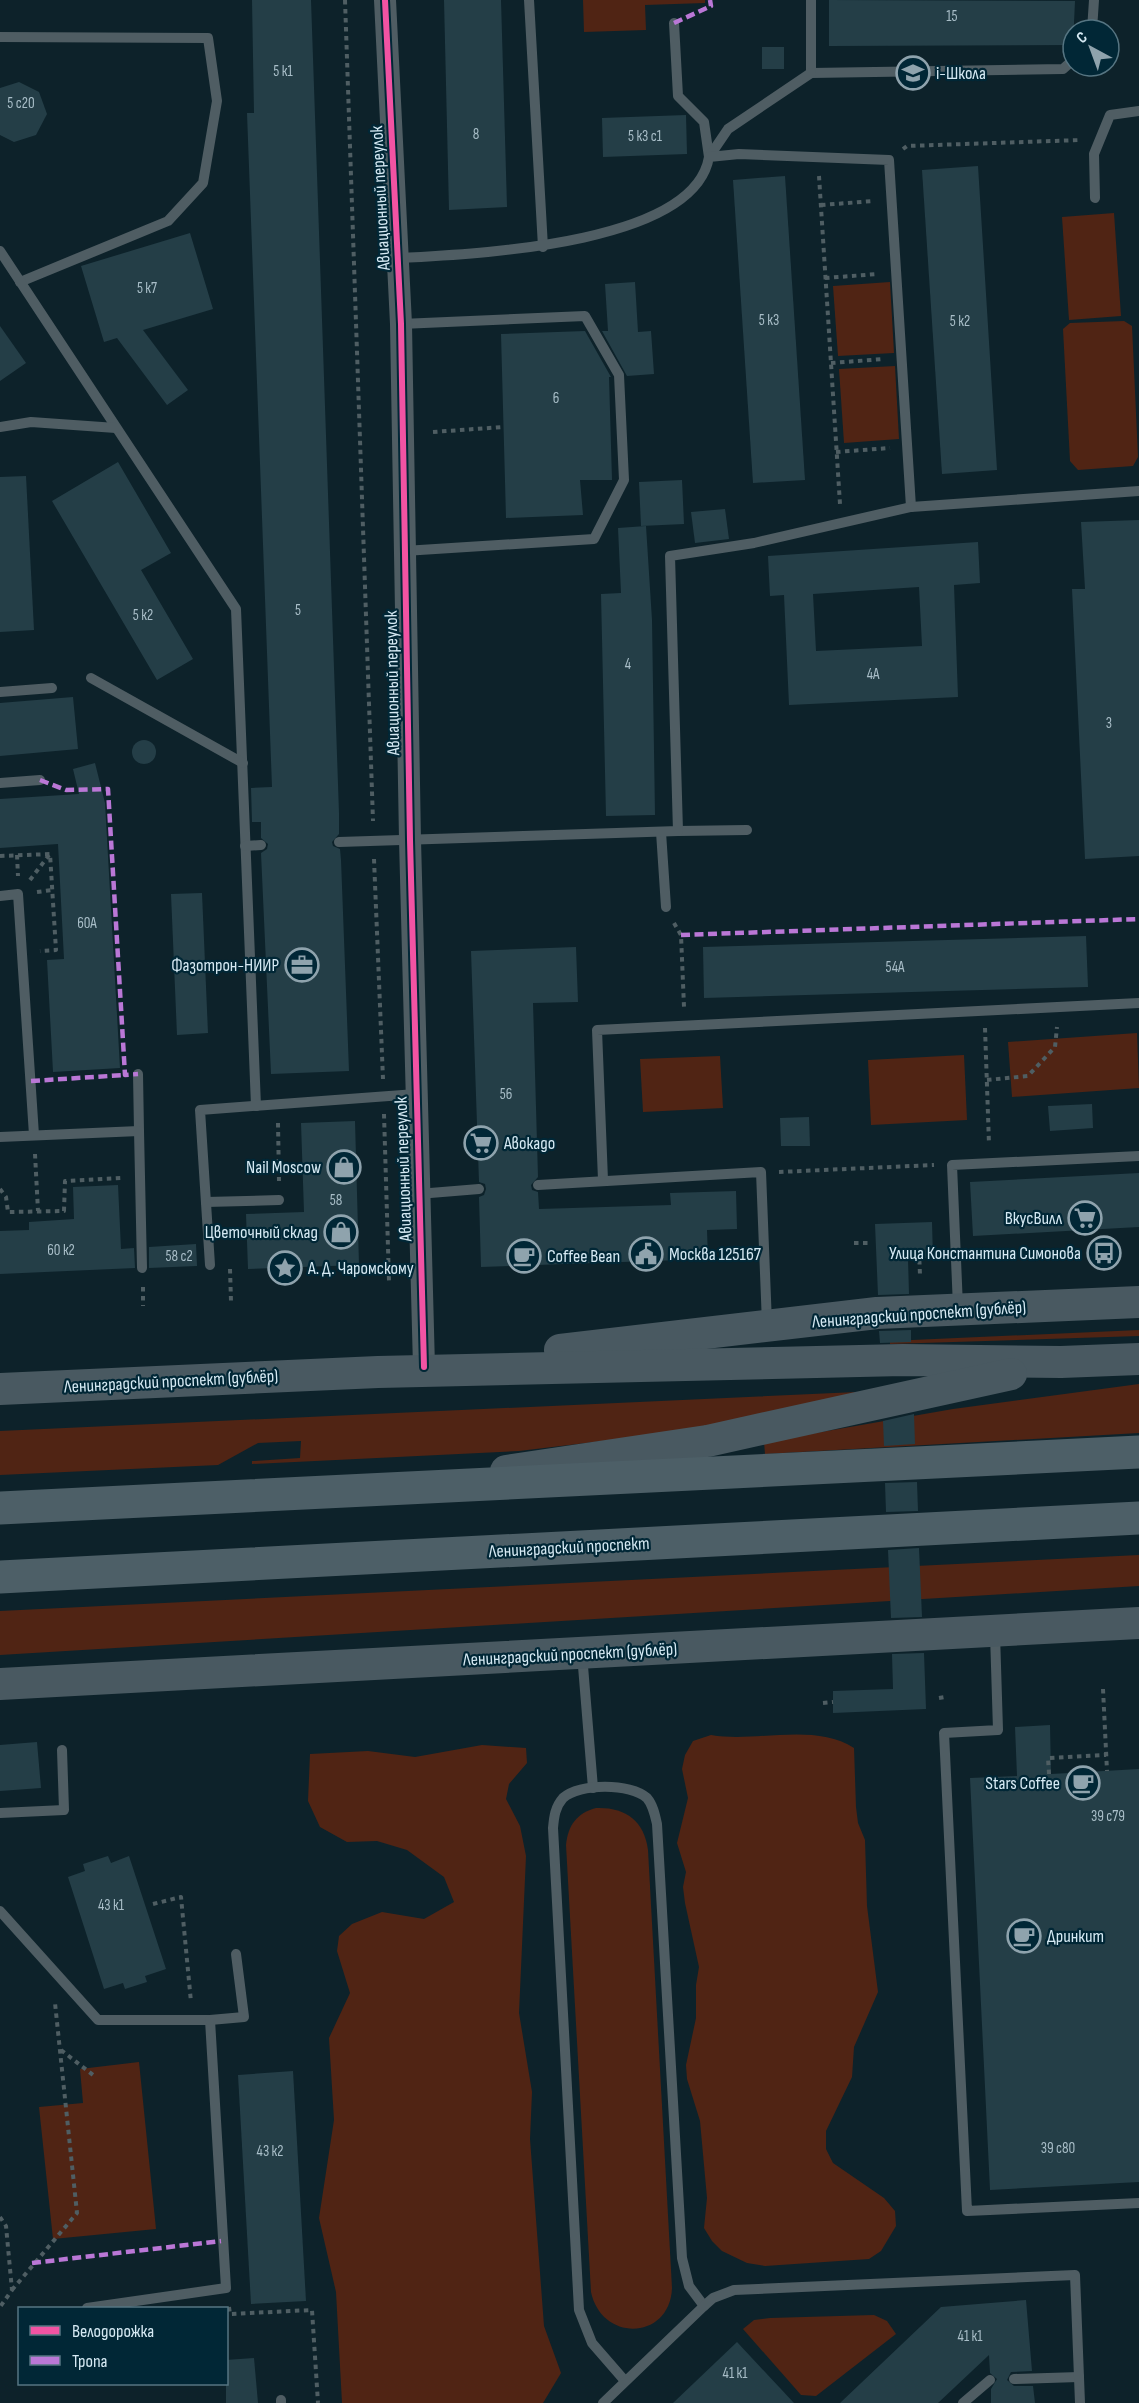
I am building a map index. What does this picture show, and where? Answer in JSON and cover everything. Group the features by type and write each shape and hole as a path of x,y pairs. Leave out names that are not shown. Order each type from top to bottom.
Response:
{"main road":[{"name":"Ленинградский проспект (дублёр)","path":"378,1372 766,1325 877,1314 1139,1302"},
{"name":"Ленинградский проспект (дублёр)","path":"0,1389 378,1372 903,1360 1061,1362 1139,1359"},
{"path":"390,1489 707,1441 1061,1362"},
{"path":"0,1508 1139,1452"},
{"name":"Ленинградский проспект","path":"0,1577 1139,1518"},
{"name":"Ленинградский проспект (дублёр)","path":"0,1684 1139,1623"}],"street":[{"name":"Авиационный переулок","path":"385,0 401,324 410,840 424,1366"}],"lane":[{"path":"529,0 543,247"},
{"path":"811,0 811,74"},
{"path":"1093,18 1094,0"},
{"path":"399,258 543,247 603,234 646,217 681,199 706,171 708,157 704,122 678,96 674,23"},
{"path":"0,37 208,38 217,101 203,183 168,221 20,282"},
{"path":"708,157 728,129 811,74 1061,69"},
{"path":"1095,198 1094,154 1110,115 1139,111"},
{"path":"708,157 739,154 889,160 911,507"},
{"path":"0,251 236,609 256,1106"},
{"path":"401,324 585,316 619,375 624,480 594,538 404,550"},
{"path":"0,427 31,422 116,428"},
{"path":"678,831 670,556 754,543 841,521 911,507 1139,491"},
{"path":"91,678 243,763"},
{"path":"0,692 52,688"},
{"path":"0,783 40,780"},
{"path":"339,842 747,830"},
{"path":"661,832 666,907"},
{"path":"245,846 261,845"},
{"path":"0,896 18,894 34,1135"},
{"path":"603,1180 597,1030 1139,1003"},
{"path":"138,1074 142,1268"},
{"path":"210,1265 200,1110 416,1094"},
{"path":"0,1137 139,1131"},
{"path":"958,1310 952,1164 1139,1156"},
{"path":"538,1185 761,1172 766,1325"},
{"path":"418,1194 479,1189"},
{"path":"206,1202 279,1200"},
{"path":"994,1632 998,1730 944,1733 967,2211 1139,2202"},
{"path":"582,1653 592,1788"},
{"path":"0,1813 64,1810 62,1750"},
{"path":"625,2381 592,2343 579,2310 553,1828 555,1809 564,1797 576,1790 633,1789 647,1798 654,1810 657,1824 682,2258 689,2286 704,2306"},
{"path":"0,1911 98,2020 210,2020 244,2017 236,1954"},
{"path":"94,2307 226,2288 210,2020"},
{"path":"603,2403 704,2306 724,2292 745,2288 1075,2275 1080,2403"},
{"path":"1014,2379 1079,2377"},
{"path":"963,2403 990,2380"}],"path":[{"path":"345,0 389,1281"},
{"path":"907,146 1100,140"},
{"path":"818,157 841,521"},
{"path":"821,205 891,200"},
{"path":"825,278 896,273"},
{"path":"831,363 902,358"},
{"path":"433,432 503,427"},
{"path":"836,452 908,447"},
{"path":"0,856 50,854"},
{"path":"18,894 50,854"},
{"path":"22,952 56,950 50,854"},
{"path":"666,907 681,935 684,1026"},
{"path":"987,1080 1028,1076 1055,1047 1059,1007"},
{"path":"985,1011 990,1163"},
{"path":"277,1104 279,1200"},
{"path":"34,1135 38,1211"},
{"path":"761,1172 952,1164"},
{"path":"0,1189 6,1197 8,1212 64,1211 65,1181 140,1177"},
{"path":"0,1197 6,1197"},
{"path":"854,1244 868,1243"},
{"path":"919,1251 920,1275"},
{"path":"1102,1689 1107,1771"},
{"path":"939,1698 945,1698"},
{"path":"823,1703 833,1702"},
{"path":"1049,1774 1048,1758 1106,1755"},
{"path":"153,1904 181,1897 193,2020"},
{"path":"0,2307 77,2213 52,1969"},
{"path":"60,2049 93,2075"},
{"path":"0,2217 6,2226 12,2290"},
{"path":"226,2288 230,2314 312,2310 318,2403"}],"shaded area":[{"path":"583,0 705,0 705,3 645,5 646,30 584,32"},
{"path":"1114,213 1121,316 1069,320 1062,217"},
{"path":"890,282 894,353 838,356 833,286"},
{"path":"1124,321 1132,326 1138,457 1133,466 1078,470 1070,461 1063,329 1070,323"},
{"path":"895,366 899,439 844,443 839,369"},
{"path":"1137,1033 1139,1088 1012,1097 1008,1042"},
{"path":"964,1055 967,1120 871,1125 868,1060"},
{"path":"720,1056 723,1108 643,1112 640,1059"},
{"path":"1139,1330 1139,1336 890,1344 890,1341"},
{"path":"1139,1384 1139,1433 765,1454 764,1442 953,1409"},
{"path":"879,1391 678,1432 519,1451 252,1464 252,1461 300,1458 301,1441 258,1443 218,1465 0,1475 0,1431"},
{"path":"1139,1555 1139,1586 0,1655 0,1611"},
{"path":"711,1735 728,1737 821,1736 838,1740 854,1748 856,1807 858,1823 865,1840 867,1906 878,1992 854,2047 852,2077 826,2131 826,2149 833,2163 884,2198 895,2211 896,2226 881,2251 869,2259 765,2266 747,2263 722,2251 704,2228 707,2198 700,2121 687,2079 686,2065 696,2018 696,1985 699,1967 685,1903 683,1887 686,1872 677,1843 688,1798 682,1769 685,1755 693,1741"},
{"path":"482,1745 526,1748 527,1763 509,1784 506,1799 520,1826 526,1856 519,2013 532,2092 530,2139 544,2326 561,2373 543,2403 342,2403 336,2292 319,2218 334,2120 329,2038 350,1993 337,1951 339,1936 352,1924 382,1912 424,1919 454,1902 444,1877 407,1850 377,1841 347,1842 320,1827 308,1801 310,1754 368,1751 415,1757"},
{"path":"596,1808 616,1810 631,1817 642,1831 648,1850 672,2288 668,2305 660,2318 648,2326 635,2329 621,2327 608,2320 598,2309 591,2292 566,1845 569,1831 575,1821 584,1813"},
{"path":"139,2062 156,2229 53,2239 39,2107 83,2103 80,2069"},
{"path":"874,2315 887,2321 896,2334 816,2396 801,2395 743,2329 754,2320 770,2318"}],"building":[{"path":"252,0 311,0 339,813 339,834 332,842 333,846 340,849 341,860 349,1071 271,1074 261,853 267,849 268,844 261,838 261,822 252,822 251,788 272,787 247,113 254,113"},
{"path":"444,0 501,0 507,207 449,210"},
{"path":"829,0 1075,1 1074,18 1061,18 1061,45 829,46"},
{"path":"762,47 784,47 784,69 762,69"},
{"path":"19,82 39,92 47,114 36,135 14,142 0,135 0,88"},
{"path":"686,115 687,154 603,157 602,118"},
{"path":"978,166 997,470 942,474 922,170"},
{"path":"785,176 805,480 753,483 733,180"},
{"path":"190,233 213,309 143,330 188,390 167,405 117,338 104,342 81,266"},
{"path":"635,282 638,332 651,331 654,374 627,376 602,331 608,331 605,284"},
{"path":"0,326 26,363 0,381"},
{"path":"585,331 611,377 609,377 612,480 580,480 583,515 506,518 501,334"},
{"path":"118,462 171,553 141,570 193,659 157,680 52,501"},
{"path":"26,476 34,630 0,632 0,477"},
{"path":"682,480 684,524 641,526 639,482"},
{"path":"725,509 729,539 695,543 691,512"},
{"path":"1139,520 1139,856 1085,859 1072,589 1085,589 1081,522"},
{"path":"646,526 652,620 655,815 606,816 601,594 621,593 618,528"},
{"path":"978,542 980,583 954,585 958,697 789,705 784,595 770,596 768,556","holes":["919,587 922,646 816,651 813,594"]},
{"path":"73,697 78,749 0,756 0,703"},
{"path":"144,740 153,743 156,752 153,761 144,764 135,761 132,752 135,743"},
{"path":"95,763 105,803 120,1068 53,1072 47,960 64,959 58,844 0,848 0,799 79,794 73,769"},
{"path":"202,893 208,1033 177,1035 171,894"},
{"path":"1086,936 1088,987 704,998 703,947"},
{"path":"576,947 578,1002 533,1003 538,1177 531,1185 532,1190 538,1192 539,1209 671,1205 670,1193 736,1191 737,1229 707,1230 708,1259 481,1267 479,1197 484,1195 486,1189 485,1184 479,1182 471,951"},
{"path":"1092,1104 1093,1128 1050,1131 1048,1106"},
{"path":"809,1117 810,1146 781,1146 780,1118"},
{"path":"355,1121 359,1265 248,1269 246,1214 304,1212 301,1123"},
{"path":"1139,1173 1139,1227 973,1236 970,1182"},
{"path":"118,1185 121,1249 134,1248 135,1268 0,1274 0,1231 29,1230 29,1222 74,1219 73,1187"},
{"path":"932,1222 933,1258 908,1259 909,1294 878,1295 875,1224"},
{"path":"196,1244 197,1266 149,1268 149,1247"},
{"path":"911,1330 911,1342 880,1343 879,1331"},
{"path":"914,1414 915,1444 884,1446 883,1421"},
{"path":"917,1482 918,1511 886,1512 885,1483"},
{"path":"919,1548 922,1617 891,1618 888,1550"},
{"path":"924,1653 926,1709 833,1713 833,1691 893,1689 892,1654"},
{"path":"1050,1725 1051,1774 1139,1769 1139,2182 990,2190 970,1778 1017,1776 1015,1727"},
{"path":"37,1742 41,1788 0,1791 0,1745"},
{"path":"108,1856 111,1863 129,1856 166,1969 145,1976 147,1982 125,1989 123,1983 104,1989 68,1877 85,1871 83,1864"},
{"path":"293,2071 306,2301 251,2304 238,2075"},
{"path":"1026,2300 1032,2371 1011,2372 1007,2380 1014,2386 1033,2386 1035,2403 991,2403 991,2389 997,2379 990,2373 989,2355 938,2403 840,2403 941,2307"},
{"path":"737,2342 794,2403 673,2403"},
{"path":"254,2358 258,2403 226,2403 228,2360"}],"marked path":[{"path":"674,23 711,6 710,0"},
{"path":"40,780 66,790 108,789 125,1075 138,1074"},
{"path":"681,935 1139,919"},
{"path":"31,1081 125,1075"},
{"path":"32,2263 221,2241"}],"cycle path":[{"path":"385,0 401,324 410,840 424,1367"}],"place":[{"name":"i-Школа","path":"913,73"},
{"name":"Фазотрон-НИИР","path":"302,965"},
{"name":"Авокадо","path":"481,1143"},
{"name":"Nail Moscow","path":"344,1167"},
{"name":"ВкусВилл","path":"1085,1218"},
{"name":"Цветочный склад","path":"341,1232"},
{"name":"Улица Константина Симонова","path":"1104,1253"},
{"name":"Москва 125167","path":"646,1254"},
{"name":"Coffee Bean","path":"524,1256"},
{"name":"А. Д. Чаромскому","path":"285,1268"},
{"name":"Stars Coffee","path":"1083,1783"},
{"name":"Дринкит","path":"1024,1936"}]}
